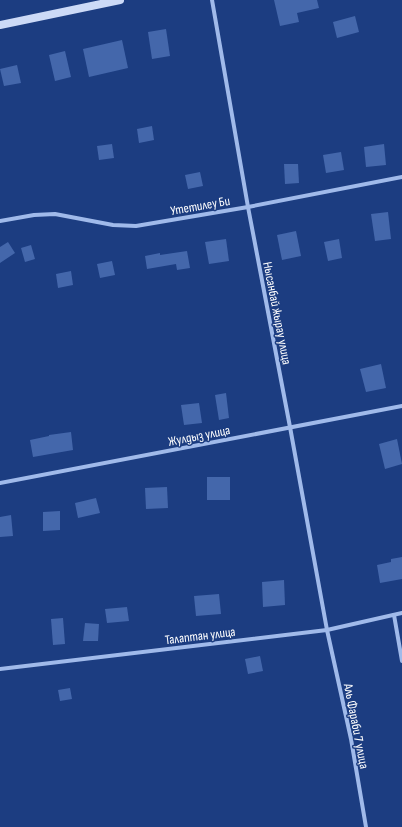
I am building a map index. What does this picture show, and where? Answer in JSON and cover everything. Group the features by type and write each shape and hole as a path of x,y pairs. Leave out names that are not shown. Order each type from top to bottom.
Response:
{"street":[{"path":"0,25 120,0"},
{"name":"Нысанбай жырау улица","path":"212,0 248,206 327,630"},
{"name":"Утетилеу Би","path":"0,221 34,215 55,214 113,225 136,226 402,177"},
{"name":"Жулдыз улица","path":"0,483 402,406"},
{"name":"Талаптан улица","path":"0,669 327,630 402,613"},
{"path":"394,614 402,661"},
{"name":"Аль Фараби 7 улица","path":"327,630 351,739 366,827"}],"building":[{"path":"274,0 317,0 319,8 297,13 299,22 280,26"},
{"path":"355,16 359,32 337,38 333,22"},
{"path":"166,29 170,56 152,59 148,32"},
{"path":"122,40 128,68 89,77 83,49"},
{"path":"65,51 71,77 55,81 49,55"},
{"path":"17,65 21,83 4,86 0,69"},
{"path":"152,126 154,140 139,143 137,129"},
{"path":"112,144 114,158 99,160 97,146"},
{"path":"384,144 386,165 366,167 364,147"},
{"path":"341,152 344,170 326,173 323,155"},
{"path":"284,164 298,164 299,183 285,184"},
{"path":"200,172 203,186 188,189 185,175"},
{"path":"388,212 391,239 375,241 371,214"},
{"path":"296,231 301,256 282,260 277,235"},
{"path":"226,239 229,261 209,264 205,242"},
{"path":"339,239 342,258 328,261 324,242"},
{"path":"8,242 15,253 0,263 0,247"},
{"path":"31,245 35,259 25,262 21,248"},
{"path":"187,251 190,268 177,270 176,264 147,269 145,256 160,253 160,255"},
{"path":"112,261 115,275 100,278 97,264"},
{"path":"71,271 73,285 58,288 56,274"},
{"path":"381,364 386,388 366,392 360,369"},
{"path":"226,393 229,418 219,420 215,395"},
{"path":"199,403 202,423 184,425 181,405"},
{"path":"71,432 73,450 33,457 30,440 49,435"},
{"path":"397,439 402,464 385,469 379,444"},
{"path":"207,477 230,477 230,500 207,500"},
{"path":"167,487 168,508 146,509 145,488"},
{"path":"96,498 100,513 78,518 75,503"},
{"path":"60,511 60,530 43,531 43,512"},
{"path":"11,515 13,536 0,537 0,517"},
{"path":"402,557 402,579 380,583 377,565 391,562 391,559"},
{"path":"284,580 285,605 263,607 262,582"},
{"path":"219,594 221,614 196,616 194,596"},
{"path":"127,607 129,621 107,623 105,609"},
{"path":"63,618 65,644 53,645 51,619"},
{"path":"85,623 99,624 98,641 83,641"},
{"path":"260,656 263,671 248,674 245,659"},
{"path":"70,688 72,699 60,701 58,690"}]}
